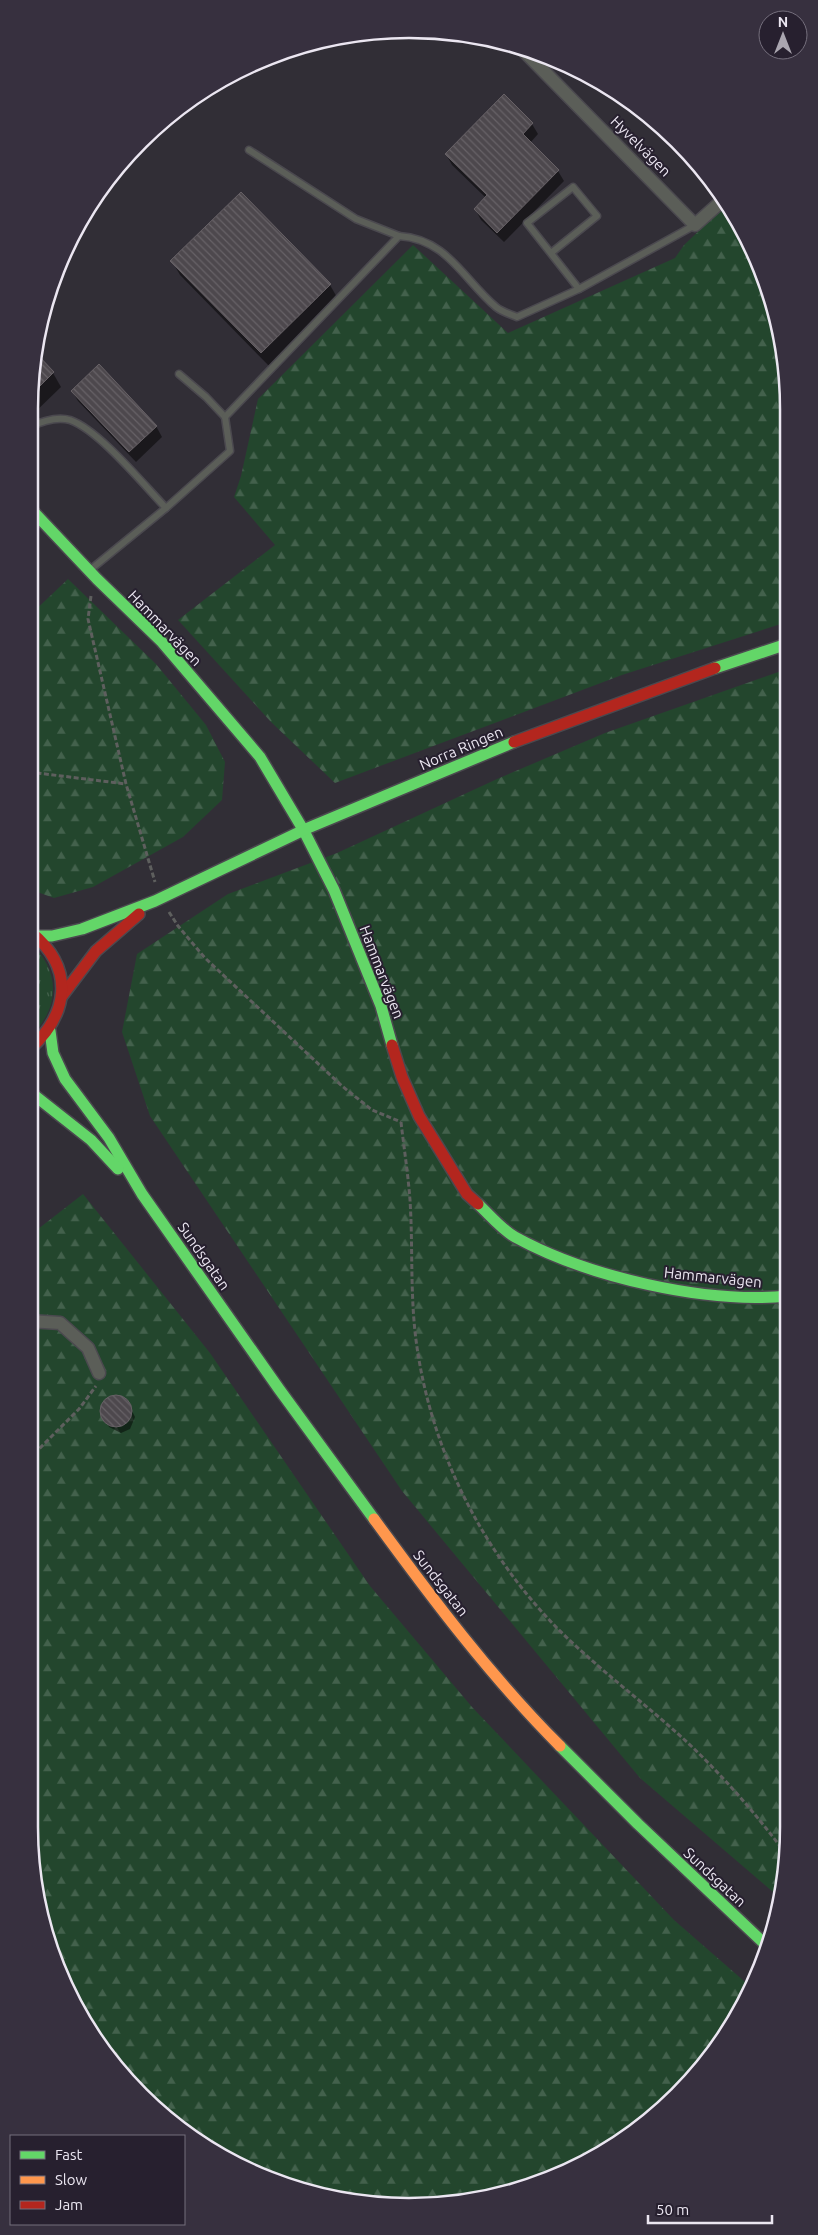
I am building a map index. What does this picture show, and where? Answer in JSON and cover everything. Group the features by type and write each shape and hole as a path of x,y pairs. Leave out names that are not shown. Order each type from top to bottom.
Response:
{"main road":[{"name":"Hammarvägen","path":"38,516 97,580 161,641 260,757 304,831 334,890 381,1006 402,1077 416,1108 467,1194 513,1236 573,1263 672,1291 767,1298 780,1297"},
{"name":"Norra Ringen","path":"38,934 51,937 76,933 134,907 155,901 304,831 496,749 725,664 780,646"},
{"name":"Norra Ringen","path":"62,996 77,973 104,941 155,901"},
{"path":"38,939 54,956 59,969 62,996 57,1017 50,1031 38,1042"},
{"name":"Sundsgatan","path":"50,1031 53,1053 65,1079 109,1138 142,1194 279,1389 440,1608 540,1725 638,1824 762,1941"},
{"name":"Sundsgatan","path":"38,1098 91,1140 142,1194"}],"street":[{"name":"Hyvelvägen","path":"531,58 695,225"},
{"path":"695,225 719,204"},
{"path":"38,1321 60,1322 88,1348 98,1373"}],"lane":[{"path":"249,150 356,219 399,236 417,237 437,246 497,308 517,317 579,289 695,225"},
{"path":"551,253 597,216 573,187 527,223 579,289"},
{"path":"224,417 399,236"},
{"path":"89,570 166,508 230,451 224,417 206,397 179,374"},
{"path":"38,422 43,420 69,419 97,437 166,508"}],"path":[{"path":"97,580 89,604 88,619 126,784 155,882"},
{"path":"38,773 126,784"},
{"path":"169,911 178,926 205,958 273,1023 372,1110 401,1122 410,1200 413,1302 420,1363 436,1431 464,1498 490,1544 533,1602 576,1645 688,1743 733,1788 780,1847"},
{"path":"38,1450 79,1410 96,1388 98,1373"}],"green space":[{"path":"722,209 731,223 752,267 768,313 780,385 780,624 622,675 335,783 271,722 178,620 275,545 234,497 241,476 258,399 413,245 508,333 675,258 684,245"},
{"path":"68,579 156,664 206,725 225,762 222,800 183,837 93,887 54,898 38,892 38,607"},
{"path":"780,671 780,1850 774,1893 640,1778 402,1491 150,1116 122,1032 137,954 228,894 337,853 497,779 605,733"},
{"path":"38,951 52,977 53,990 47,1015 39,1027"},
{"path":"83,1194 210,1353 370,1586 472,1707 674,1920 745,1982 731,2012 718,2032 704,2052 672,2089 635,2121 595,2148 528,2178 505,2185 457,2194 409,2198 385,2197 313,2185 290,2178 245,2159 223,2148 183,2121 146,2089 130,2071 114,2052 87,2012 66,1968 50,1922 38,1850 38,1229"}],"building":[{"path":"504,94 533,123 523,134 559,170 497,233 474,209 487,195 445,154"},
{"path":"241,192 331,284 261,353 170,261"},
{"path":"41,359 54,372 38,388"},
{"path":"99,364 157,426 129,452 71,391"},
{"path":"116,1395 127,1400 132,1411 127,1422 116,1427 105,1422 100,1411 105,1400"}],"traffic: fast":[{"path":"38,517 97,579 161,641 260,757 304,831 334,890 381,1006 392,1045"},
{"path":"715,668 780,646"},
{"path":"38,936 52,936 82,929 155,901 308,828 514,742"},
{"path":"50,1031 53,1053 65,1079 109,1138 142,1194 279,1389 374,1519"},
{"path":"38,1098 91,1140 118,1169"},
{"path":"478,1204 500,1226 515,1237 577,1264 612,1275 684,1291 721,1296 780,1296"},
{"path":"560,1746 638,1824 762,1941"}],"traffic: slow":[{"path":"374,1519 440,1607 486,1664 560,1746"}],"traffic: jam":[{"path":"514,742 715,668"},
{"path":"62,996 96,951 139,914"},
{"path":"38,939 55,961 60,976 62,992 59,1007 52,1022 38,1040"},
{"path":"392,1045 402,1077 419,1116 467,1194 478,1204"}]}
